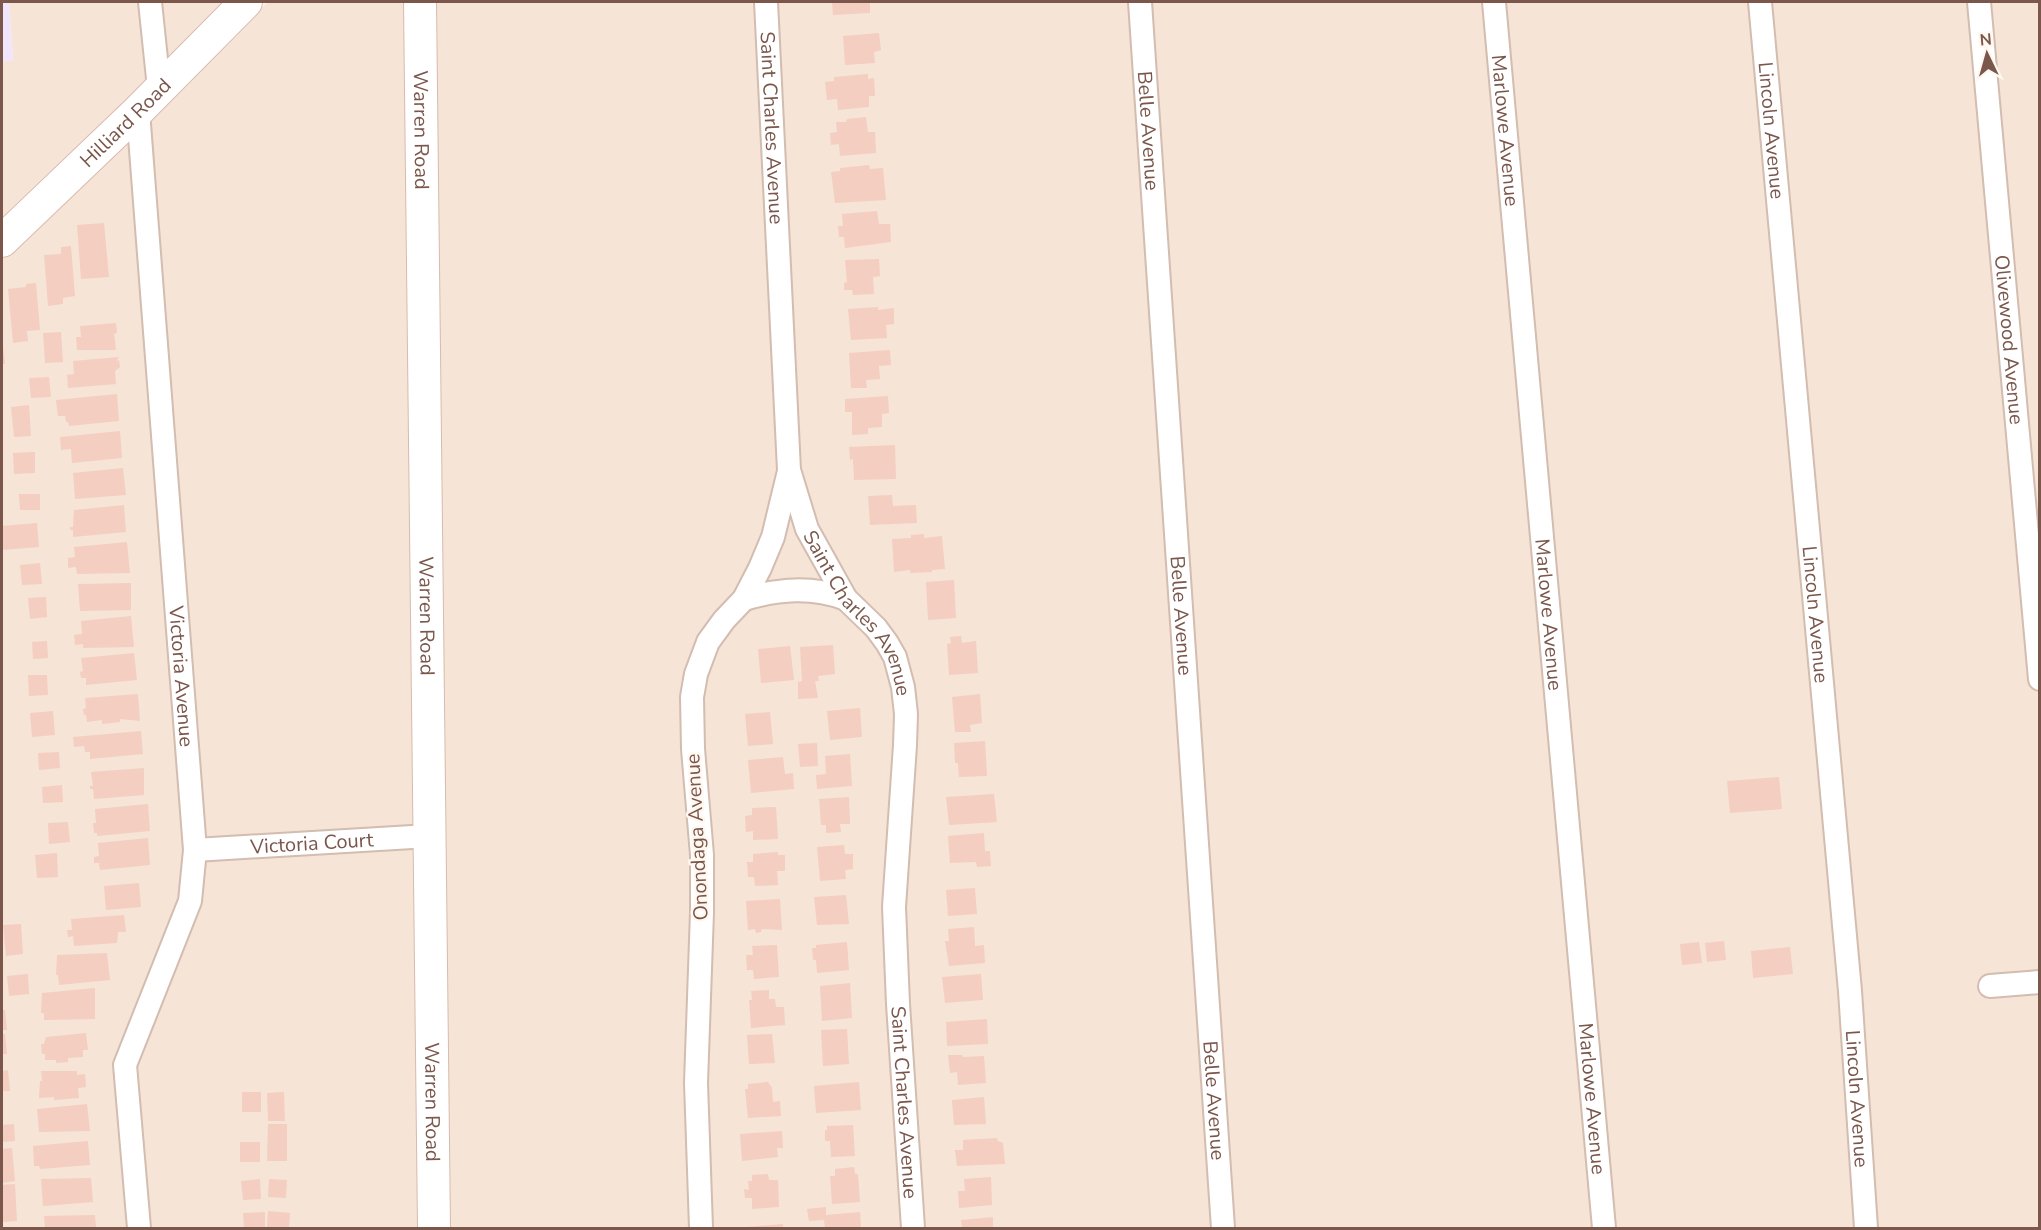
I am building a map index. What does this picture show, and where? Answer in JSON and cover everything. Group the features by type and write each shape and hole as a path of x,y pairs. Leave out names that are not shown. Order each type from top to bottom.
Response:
{"main road":[{"name":"Hilliard Road","path":"2,241 149,100 246,2"},
{"name":"Warren Road","path":"420,2 434,1228"}],"street":[{"name":"Victoria Avenue","path":"139,1228 125,1065 190,901 195,850 149,100 150,2"},
{"name":"Saint Charles Avenue","path":"766,2 789,470 807,529 846,599 876,628 887,643 895,657 903,687 906,714 905,745 895,882 895,917 898,1004 913,1228"},
{"name":"Belle Avenue","path":"1140,2 1223,1228"},
{"name":"Marlowe Avenue","path":"1494,2 1605,1228"},
{"name":"Lincoln Avenue","path":"1760,2 1850,991 1866,1228"},
{"name":"Olivewood Avenue","path":"1979,2 2040,679"},
{"name":"Onondaga Avenue","path":"700,1228 696,1083 702,855 693,749 692,697 696,674 708,642 724,620 744,599 773,537 789,470"},
{"path":"744,599 777,591 812,589 830,592 846,599"},
{"name":"Victoria Court","path":"195,850 429,836"},
{"path":"1990,986 2040,982"}],"shaded area":[{"path":"2,2 9,2 13,61 2,62"},
{"path":"9,2 230,2 2,221 2,62 13,60"},
{"path":"268,2 2039,2 2039,1228 2,1228 2,254"}],"building":[{"path":"832,2 870,2 870,13 833,15"},
{"path":"879,33 881,50 874,52 875,63 845,65 843,36"},
{"path":"868,74 868,79 874,78 875,96 869,96 869,107 838,110 837,99 827,100 825,82 834,81 834,77"},
{"path":"866,117 868,132 875,132 876,153 840,156 839,144 831,145 830,133 837,132 836,122"},
{"path":"869,165 870,169 883,168 886,200 835,203 831,172 840,171 840,168"},
{"path":"877,211 879,224 890,224 891,242 845,248 844,237 839,237 838,226 843,226 842,214"},
{"path":"104,223 109,277 81,279 77,225"},
{"path":"71,246 75,296 63,298 63,304 48,306 44,255 61,254 61,247"},
{"path":"879,259 880,276 873,277 874,294 853,295 852,290 844,290 844,283 847,282 845,260"},
{"path":"36,283 40,330 27,331 28,341 13,343 8,289 26,287 26,284"},
{"path":"878,307 878,310 894,308 894,324 886,325 887,338 851,340 848,309"},
{"path":"116,323 117,333 114,334 116,350 77,350 76,337 81,337 80,326"},
{"path":"61,332 63,362 45,363 43,333"},
{"path":"3,345 5,364 2,364"},
{"path":"890,350 891,365 879,366 880,379 866,380 867,388 851,388 849,353"},
{"path":"119,357 116,361 119,360 120,367 115,371 116,384 68,388 67,375 74,374 73,361"},
{"path":"49,377 51,397 31,398 29,378"},
{"path":"117,394 119,421 69,426 65,416 58,416 56,400"},
{"path":"888,396 889,413 882,414 882,427 868,428 868,434 852,435 852,412 845,412 845,399"},
{"path":"29,405 31,436 14,437 11,407"},
{"path":"120,431 122,458 72,463 71,449 61,450 60,437"},
{"path":"895,445 896,479 854,480 853,459 850,460 849,447"},
{"path":"35,452 35,473 14,474 13,453"},
{"path":"123,468 126,495 75,499 73,473"},
{"path":"19,494 40,494 40,510 20,510"},
{"path":"892,495 893,506 916,505 917,523 870,525 868,496"},
{"path":"124,505 126,532 73,537 73,530 70,530 70,527 73,527 74,510"},
{"path":"37,523 39,547 2,550 2,526"},
{"path":"924,534 924,538 942,536 945,569 932,570 932,572 910,573 910,570 894,572 892,539 911,538 911,535"},
{"path":"127,542 130,573 77,574 76,567 68,568 68,558 75,557 74,547"},
{"path":"40,563 42,584 22,585 20,565"},
{"path":"954,580 956,618 928,620 926,582"},
{"path":"131,583 131,610 80,611 78,584"},
{"path":"46,597 47,617 30,619 28,598"},
{"path":"131,616 134,647 83,648 83,644 75,645 74,635 82,634 81,621"},
{"path":"961,636 962,643 976,641 978,673 949,675 947,644 951,643 950,637"},
{"path":"47,641 48,658 33,659 32,642"},
{"path":"833,645 835,674 818,676 819,681 815,681 818,698 798,699 798,682 802,681 800,647"},
{"path":"790,646 794,680 761,683 758,649"},
{"path":"134,653 137,680 86,685 86,678 81,678 80,672 83,671 81,658"},
{"path":"28,675 47,675 48,695 29,696"},
{"path":"138,694 140,721 120,719 120,722 102,724 102,720 87,722 83,709 86,708 85,698"},
{"path":"980,694 982,723 970,725 971,732 955,732 952,697"},
{"path":"860,708 862,737 830,740 827,711"},
{"path":"53,711 55,735 32,737 30,713"},
{"path":"770,712 773,744 748,746 745,714"},
{"path":"141,731 143,754 90,759 90,752 85,752 84,746 74,747 73,737"},
{"path":"985,741 987,776 959,777 958,763 955,763 954,743"},
{"path":"817,743 818,766 800,767 798,744"},
{"path":"59,752 60,768 39,770 38,753"},
{"path":"850,754 852,786 817,789 816,775 826,774 825,756"},
{"path":"783,757 785,774 793,773 794,789 751,793 748,760"},
{"path":"144,768 144,795 94,799 93,789 90,789 90,786 93,786 91,772"},
{"path":"1779,777 1782,809 1730,813 1727,781"},
{"path":"62,785 63,802 43,803 42,787"},
{"path":"994,794 997,822 949,825 946,797"},
{"path":"849,797 850,824 840,824 841,832 826,833 826,825 821,825 819,799"},
{"path":"148,804 150,831 97,836 97,833 94,833 95,809"},
{"path":"776,807 778,839 753,840 753,831 746,832 745,816 752,815 752,808"},
{"path":"68,822 70,842 49,844 48,823"},
{"path":"984,833 985,851 990,851 991,866 977,867 976,862 950,863 948,836"},
{"path":"148,838 150,865 100,870 99,863 94,863 94,857 99,856 98,843"},
{"path":"844,845 845,854 853,854 853,869 845,870 846,879 820,881 817,847"},
{"path":"778,852 778,855 785,855 785,871 777,871 778,885 755,886 754,877 748,877 747,862 753,862 753,854"},
{"path":"57,853 58,877 37,878 35,855"},
{"path":"139,883 141,907 106,910 104,886"},
{"path":"975,888 977,914 948,916 946,890"},
{"path":"846,895 849,924 817,925 814,897"},
{"path":"780,899 782,930 762,929 761,932 756,933 755,929 748,930 746,901"},
{"path":"124,915 126,932 118,932 117,943 74,946 73,936 68,937 67,930 72,930 71,919"},
{"path":"21,924 23,954 6,956 3,925"},
{"path":"974,927 975,946 984,945 985,963 949,966 945,941 949,941 948,929"},
{"path":"1724,941 1726,960 1707,962 1705,943"},
{"path":"847,942 849,970 817,973 812,948 816,948 816,945"},
{"path":"1699,942 1702,963 1682,965 1680,944"},
{"path":"777,945 779,977 754,979 753,970 747,970 746,955 753,955 752,946"},
{"path":"1790,947 1793,974 1753,978 1751,951"},
{"path":"107,953 110,980 59,985 58,975 56,975 57,955"},
{"path":"28,974 29,994 9,996 7,976"},
{"path":"981,974 983,1000 945,1003 942,977"},
{"path":"850,983 852,1018 822,1021 820,986"},
{"path":"95,988 95,1019 44,1020 44,1013 41,1013 42,993"},
{"path":"769,990 769,999 775,999 776,1007 784,1007 785,1025 751,1028 749,1000 752,1000 751,991"},
{"path":"2,1010 5,1010 7,1030 2,1030"},
{"path":"987,1019 988,1044 947,1046 946,1022"},
{"path":"847,1029 849,1064 823,1066 821,1030"},
{"path":"86,1033 88,1050 83,1050 83,1057 68,1058 68,1062 56,1063 56,1060 45,1060 41,1044 44,1044 46,1037"},
{"path":"2,1034 5,1034 7,1054 2,1054"},
{"path":"772,1034 775,1063 749,1064 747,1035"},
{"path":"948,1055 984,1056 986,1083 958,1085 957,1072 950,1073"},
{"path":"8,1070 10,1091 2,1091 2,1071"},
{"path":"41,1071 77,1071 77,1075 85,1074 86,1087 78,1088 79,1098 54,1100 54,1097 39,1098"},
{"path":"768,1082 772,1088 773,1102 780,1101 781,1116 748,1118 745,1089 748,1089 748,1084"},
{"path":"859,1082 861,1110 816,1113 814,1086"},
{"path":"242,1092 261,1092 261,1112 242,1112"},
{"path":"284,1092 285,1121 268,1121 267,1093"},
{"path":"984,1097 986,1124 954,1125 952,1100"},
{"path":"87,1104 90,1131 39,1132 37,1109"},
{"path":"14,1124 15,1141 2,1142 2,1125"},
{"path":"268,1124 287,1124 287,1161 267,1161"},
{"path":"853,1125 855,1156 831,1157 830,1141 825,1141 827,1126"},
{"path":"782,1131 783,1148 777,1148 778,1157 742,1161 740,1134"},
{"path":"997,1138 1003,1143 1005,1164 957,1166 955,1150 963,1150 963,1140"},
{"path":"88,1141 90,1165 40,1169 39,1166 34,1166 33,1146"},
{"path":"240,1142 260,1142 260,1162 240,1162"},
{"path":"12,1148 15,1181 2,1183 2,1149"},
{"path":"854,1167 855,1174 858,1174 860,1202 832,1204 830,1176 835,1176 835,1169"},
{"path":"768,1174 769,1180 778,1180 779,1207 752,1209 752,1198 745,1198 744,1189 749,1190 748,1181 752,1181 752,1175"},
{"path":"991,1177 992,1205 959,1208 958,1191 965,1191 964,1179"},
{"path":"91,1178 93,1202 43,1206 41,1179"},
{"path":"260,1179 261,1199 243,1200 241,1181"},
{"path":"269,1179 287,1180 286,1198 268,1197"},
{"path":"15,1184 17,1221 2,1222 2,1185"},
{"path":"826,1207 826,1215 860,1212 861,1228 825,1228 824,1220 809,1221 807,1209"},
{"path":"268,1211 290,1213 289,1228 267,1228"},
{"path":"265,1212 265,1228 244,1228 243,1213"},
{"path":"95,1215 96,1228 45,1228 44,1216"},
{"path":"993,1217 993,1228 962,1228 961,1220"},
{"path":"783,1224 783,1228 746,1228 746,1227"}]}
